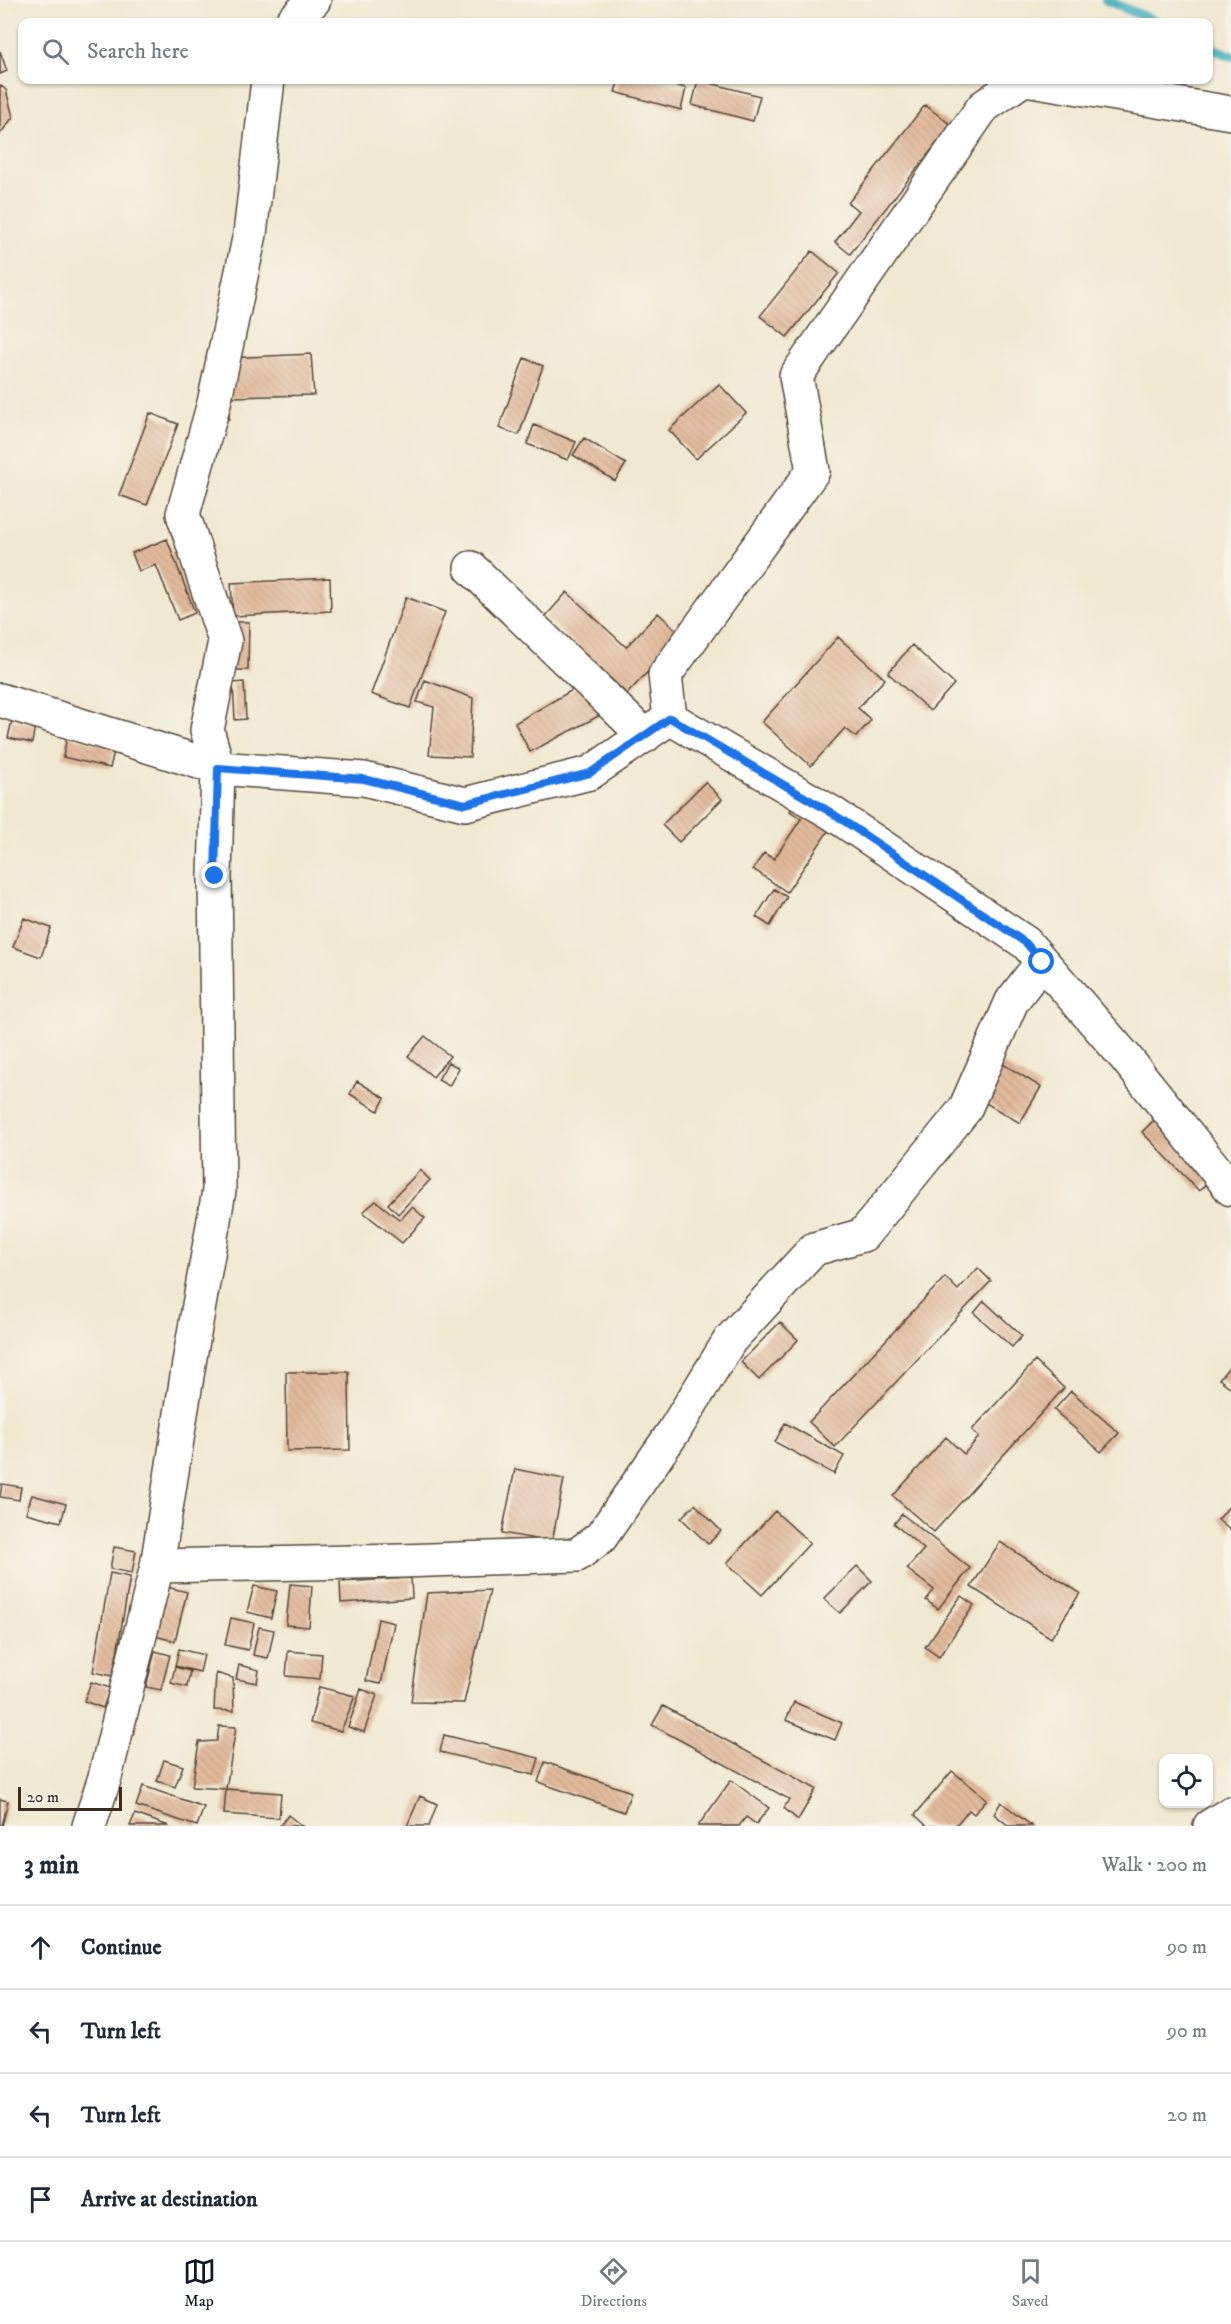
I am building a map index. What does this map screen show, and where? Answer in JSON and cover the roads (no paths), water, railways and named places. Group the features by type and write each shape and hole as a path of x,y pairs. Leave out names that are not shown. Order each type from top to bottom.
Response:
{"street":[{"path":"296,18 314,0"},
{"path":"89,1826 105,1777 157,1566 219,1191 215,876 218,768 207,730 225,641 183,514 214,403 250,234 268,84"},
{"path":"0,700 218,768 364,779 465,804 590,773 658,727 665,675 813,471 796,376 983,107 1016,84"},
{"path":"1055,84 1231,113"},
{"path":"471,568 658,727 832,813 1026,943 1126,1058 1231,1189"},
{"path":"157,1566 577,1555 601,1537 674,1431 730,1340 814,1249 863,1235 965,1109 1012,1001 1042,962"},
{"path":"1210,1826 1231,1813"}],"waterway":[{"path":"1106,0 1148,18"},
{"path":"1213,48 1231,56"}]}
